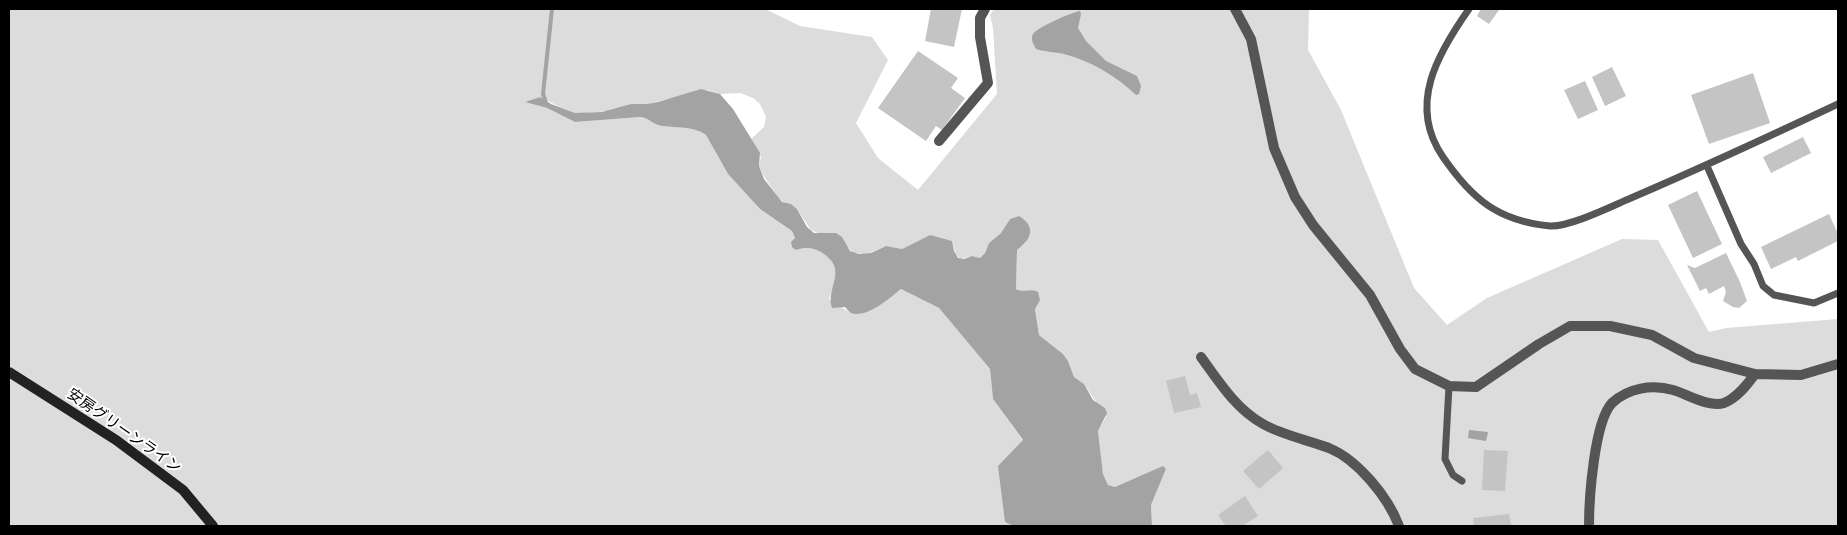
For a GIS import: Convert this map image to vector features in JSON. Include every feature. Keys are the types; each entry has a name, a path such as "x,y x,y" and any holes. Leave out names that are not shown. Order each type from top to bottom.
{"street":[{"path":"939,141 988,83 980,37 980,18 985,9"},
{"path":"1236,9 1251,39 1274,148 1295,197 1312,225 1370,295 1400,349 1414,369 1449,386 1476,387 1539,344 1570,326 1610,326 1652,335 1694,358 1755,374 1800,375 1838,364"},
{"path":"1202,357 1225,389 1244,411 1251,416 1264,425 1331,449 1354,464 1381,492 1399,526"},
{"name":"安房グリーンライン","path":"9,372 116,440 183,490 213,526"},
{"path":"1589,526 1589,492 1596,450 1607,411 1612,403 1641,388 1654,386 1709,403 1724,403 1738,394 1755,374"}],"lane":[{"path":"1469,9 1446,43 1430,80 1426,104 1429,131 1440,153 1457,177 1475,196 1497,212 1513,219 1552,226 1584,218 1707,166 1838,104"},
{"path":"1707,166 1741,244 1754,264 1763,286 1774,295 1814,302 1838,292"},
{"path":"1449,386 1445,459 1453,475 1462,481"}],"shaded area":[{"path":"9,9 765,9 800,26 872,37 888,60 856,123 878,158 918,190 997,94 993,28 990,15 994,9 1309,9 1308,50 1341,110 1414,288 1447,325 1487,298 1622,239 1658,240 1709,332 1726,328 1838,319 1838,526 1152,526 1151,505 1166,469 1163,467 1115,487 1108,485 1103,474 1098,431 1106,417 1084,384 1074,377 1063,354 1039,335 1035,308 1038,292 1016,289 1017,250 1026,242 1030,234 1027,225 1019,216 1010,219 1001,233 989,243 985,253 980,258 972,256 961,259 956,255 952,241 926,237 902,249 886,246 867,254 853,253 846,245 811,230 797,209 779,199 762,173 759,166 761,157 751,139 764,127 766,117 760,104 753,98 740,93 720,94 708,90 647,104 631,104 610,111 583,113 575,113 540,97 526,102 547,108 575,122 640,117 646,118 658,125 689,128 701,132 706,135 728,174 760,209 792,231 796,250 813,247 831,258 837,275 829,299 851,313 883,303 901,289 939,308 990,369 993,399 1023,441 1005,522 1013,526 9,526"},
{"path":"1080,11 1078,28 1086,41 1106,61 1137,76 1141,86 1139,94 1136,95 1112,76 1084,61 1064,54 1036,49 1032,38 1036,31 1069,14"},
{"path":"701,89 720,94 733,109 760,153 759,166 764,179 782,202 791,204 797,209 807,227 814,233 836,233 842,237 850,251 859,254 871,253 886,246 902,249 930,235 952,241 958,258 964,259 972,256 980,258 985,253 989,243 1001,233 1010,219 1019,216 1025,220 1030,233 1026,242 1017,250 1016,289 1038,292 1040,300 1035,309 1039,335 1063,354 1074,377 1084,384 1093,400 1105,408 1107,413 1098,431 1103,474 1108,485 1115,487 1163,466 1166,469 1151,505 1152,526 1013,526 1005,522 998,466 1023,440 993,399 990,369 939,308 901,289 878,307 864,313 851,313 845,307 832,308 831,293 835,272 834,265 830,259 812,248 796,250 792,247 791,242 795,238 792,231 760,209 728,174 706,135 701,132 689,128 658,125 640,117 575,122 547,108 525,102 540,97 551,104 575,113 602,112 631,104 658,102"},
{"path":"1469,430 1488,432 1486,441 1468,438"}],"building":[{"path":"931,9 962,9 954,47 925,41"},
{"path":"1481,9 1499,10 1489,24 1477,16"},
{"path":"918,51 958,78 951,88 965,98 942,130 936,126 926,141 878,108"},
{"path":"1612,67 1626,96 1605,106 1592,77"},
{"path":"1753,73 1770,123 1709,144 1691,95"},
{"path":"1585,81 1598,110 1578,119 1564,90"},
{"path":"1803,137 1811,153 1771,173 1763,157"},
{"path":"1697,191 1722,244 1693,258 1668,205"},
{"path":"1829,214 1838,234 1838,241 1798,261 1796,257 1771,269 1761,247"},
{"path":"1726,253 1747,301 1739,308 1723,301 1726,292 1724,286 1709,294 1706,288 1700,291 1687,265 1695,268"},
{"path":"1185,376 1190,395 1197,393 1201,407 1174,413 1166,381"},
{"path":"1268,450 1283,468 1259,489 1243,471"},
{"path":"1484,450 1508,451 1505,491 1482,490"},
{"path":"1245,496 1258,516 1242,526 1226,526 1218,515"},
{"path":"1509,514 1511,526 1474,526 1473,518"}],"waterway":[{"path":"546,103 543,94 552,9"}]}
